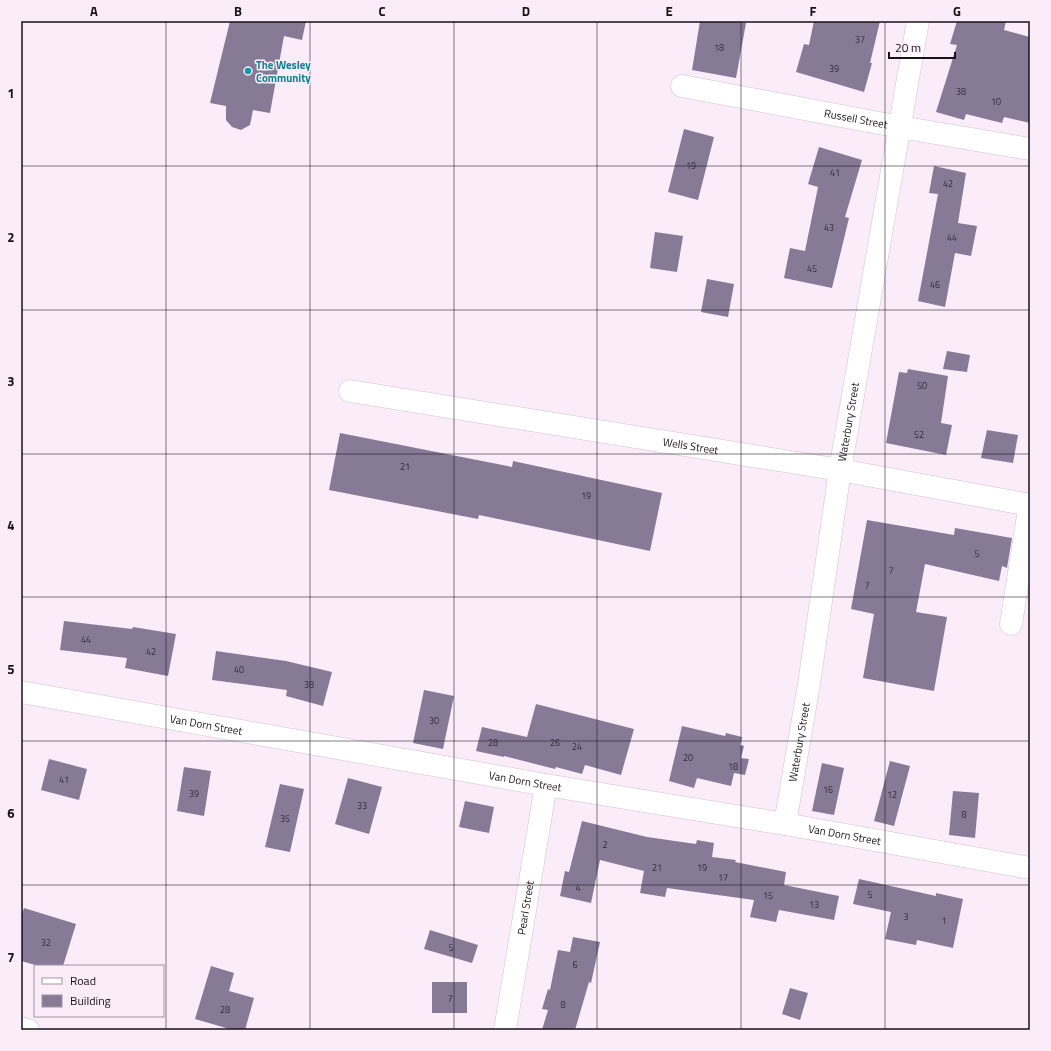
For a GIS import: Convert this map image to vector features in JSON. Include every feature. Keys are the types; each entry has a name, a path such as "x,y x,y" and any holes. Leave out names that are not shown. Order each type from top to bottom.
{"street":[{"name":"Waterbury Street","path":"785,824 809,684 840,470 918,21"},
{"name":"Russell Street","path":"682,86 900,127 1030,149"},
{"name":"Wells Street","path":"350,391 840,470 1030,504"},
{"path":"1010,624 1030,504"},
{"name":"Van Dorn Street","path":"21,692 546,785 785,824 1030,868"},
{"name":"Pearl Street","path":"505,1030 546,785"},
{"path":"21,1028 28,1030"}],"building":[{"name":"The Wesley Community","path":"230,21 306,21 302,40 284,36 270,113 253,110 250,125 241,130 232,127 226,120 226,106 210,103"},
{"path":"700,21 733,21 746,23 736,78 692,70"},
{"path":"814,21 880,21 870,63 872,63 864,92 796,72 804,44 809,45"},
{"path":"957,21 1006,21 1004,30 1030,37 1030,123 1004,117 1002,123 966,114 964,120 936,112 957,45 950,44"},
{"path":"684,129 714,137 698,200 668,192"},
{"path":"819,147 862,160 845,217 849,218 832,288 784,278 790,248 805,251 818,187 808,184"},
{"path":"934,166 966,173 958,223 977,226 971,256 955,253 945,307 918,301 938,194 929,193"},
{"path":"655,232 683,236 677,272 650,268"},
{"path":"707,279 734,284 728,317 701,312"},
{"path":"947,351 970,355 967,372 943,369"},
{"path":"908,369 948,376 941,423 952,425 946,455 886,443 899,372 907,373"},
{"path":"987,430 1018,435 1013,463 981,458"},
{"path":"340,433 512,467 513,461 662,493 650,551 479,515 478,519 329,490"},
{"path":"867,520 954,535 955,528 1012,538 1007,568 1002,566 999,581 925,564 916,612 947,617 934,691 863,678 874,614 851,609"},
{"path":"64,621 132,629 133,627 176,634 168,676 125,668 127,658 60,650"},
{"path":"216,651 286,661 332,672 323,706 286,696 287,690 212,680"},
{"path":"424,690 454,696 443,749 413,743"},
{"path":"536,704 634,729 621,775 585,765 582,774 556,767 555,769 504,756 476,751 482,727 527,737"},
{"path":"682,726 725,736 726,733 742,737 740,745 744,746 741,758 749,759 745,775 734,773 731,786 697,778 694,788 669,781"},
{"path":"49,759 87,769 79,800 41,790"},
{"path":"890,761 910,766 894,826 874,821"},
{"path":"822,763 844,768 834,815 812,811"},
{"path":"184,767 211,771 204,816 177,811"},
{"path":"348,778 382,787 369,834 335,824"},
{"path":"280,784 304,789 290,852 265,847"},
{"path":"953,791 979,793 975,838 949,835"},
{"path":"465,801 494,807 489,833 459,827"},
{"path":"582,821 647,837 696,844 697,840 714,843 712,857 736,860 735,862 786,872 784,885 839,896 834,920 779,910 776,922 750,917 754,900 667,888 665,897 640,893 644,871 600,860 591,903 560,896 565,871 569,872"},
{"path":"859,879 936,896 936,893 963,899 953,948 917,940 916,945 885,939 891,912 853,904"},
{"path":"24,908 76,924 63,965 35,965 21,961 21,917"},
{"path":"430,930 478,945 472,963 424,949"},
{"path":"573,937 600,942 591,983 589,982 575,1030 542,1030 548,1010 542,1009 548,989 550,990 558,950 570,952"},
{"path":"211,966 234,973 229,991 254,998 245,1030 233,1030 195,1019"},
{"path":"432,982 467,982 467,1013 432,1013"},
{"path":"790,988 808,993 800,1020 782,1014"}],"place":[{"name":"The Wesley Community","path":"248,71"}]}
